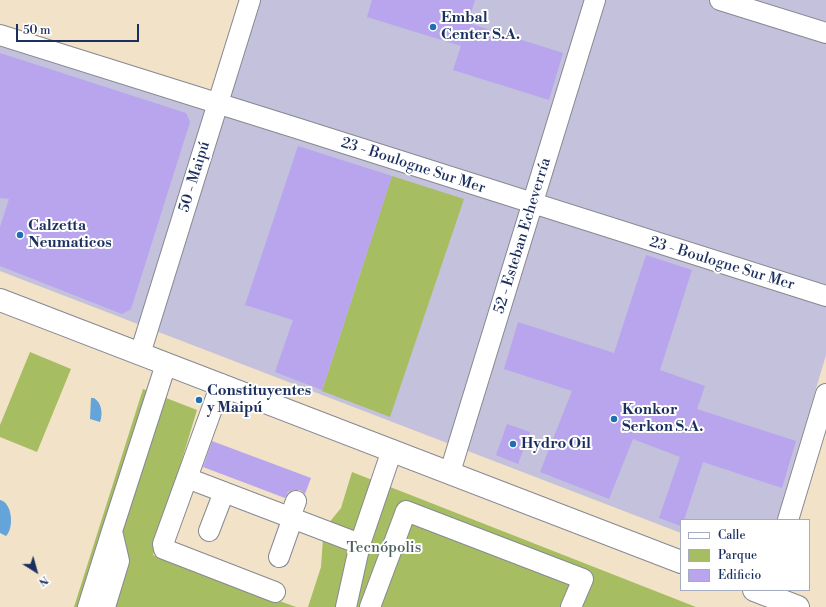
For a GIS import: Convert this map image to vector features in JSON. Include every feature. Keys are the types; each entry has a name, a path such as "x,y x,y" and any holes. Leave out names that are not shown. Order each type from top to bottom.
{"main road":[{"path":"0,300 680,562"},
{"path":"762,591 798,607"}],"street":[{"name":"50 - Maipú","path":"140,354 250,0"},
{"name":"52 - Esteban Echeverría","path":"450,472 595,0"},
{"path":"720,0 826,33"},
{"name":"23 - Boulogne Sur Mer","path":"0,35 826,296"},
{"path":"88,607 166,364"},
{"path":"221,384 200,477 163,544 164,549 275,592"},
{"path":"788,519 826,394"},
{"path":"331,607 360,544 392,450"},
{"path":"200,477 224,492 294,510 360,544"},
{"path":"209,531 224,492"},
{"path":"279,557 294,510"},
{"path":"370,607 406,511 583,579 571,607"},
{"path":"105,607 119,561 112,531"},
{"path":"346,607 360,544"}],"shaded area":[{"path":"257,0 826,0 826,355 777,519 680,519 680,533 0,271 0,44 221,113"}],"green space":[{"path":"392,176 464,199 390,417 322,391"},
{"path":"30,352 71,369 37,452 0,437 0,425"},
{"path":"143,389 197,410 153,555 296,607 74,607"},
{"name":"Tecnópolis","path":"352,472 696,607 308,607 321,567 323,538 328,524 341,508"}],"water":[{"path":"91,398 94,398 99,403 102,412 100,422 90,419"},
{"path":"0,500 8,506 11,516 9,533 6,536 0,533"}],"building":[{"path":"372,0 475,0 468,23 563,53 549,100 453,70 461,46 367,17"},
{"path":"0,53 186,113 190,122 131,309 122,314 0,266 0,227 9,199 0,198"},
{"path":"298,146 392,176 322,390 275,372 293,320 245,305"},
{"path":"646,255 692,270 660,370 705,386 697,409 796,441 782,488 703,462 684,519 680,519 680,526 659,518 680,457 633,439 609,499 540,472 572,391 504,369 518,322 614,353"},
{"name":"Hydro Oil","path":"507,424 530,432 518,464 496,455"},
{"path":"212,441 311,478 305,494 300,490 294,490 288,492 285,498 203,467"}],"place":[{"name":"Embal Center S.A.","path":"433,27"},
{"name":"Calzetta Neumaticos","path":"20,235"},
{"name":"Constituyentes y Maipú","path":"199,400"},
{"name":"Konkor Serkon S.A.","path":"614,419"},
{"name":"Hydro Oil","path":"513,444"}]}
